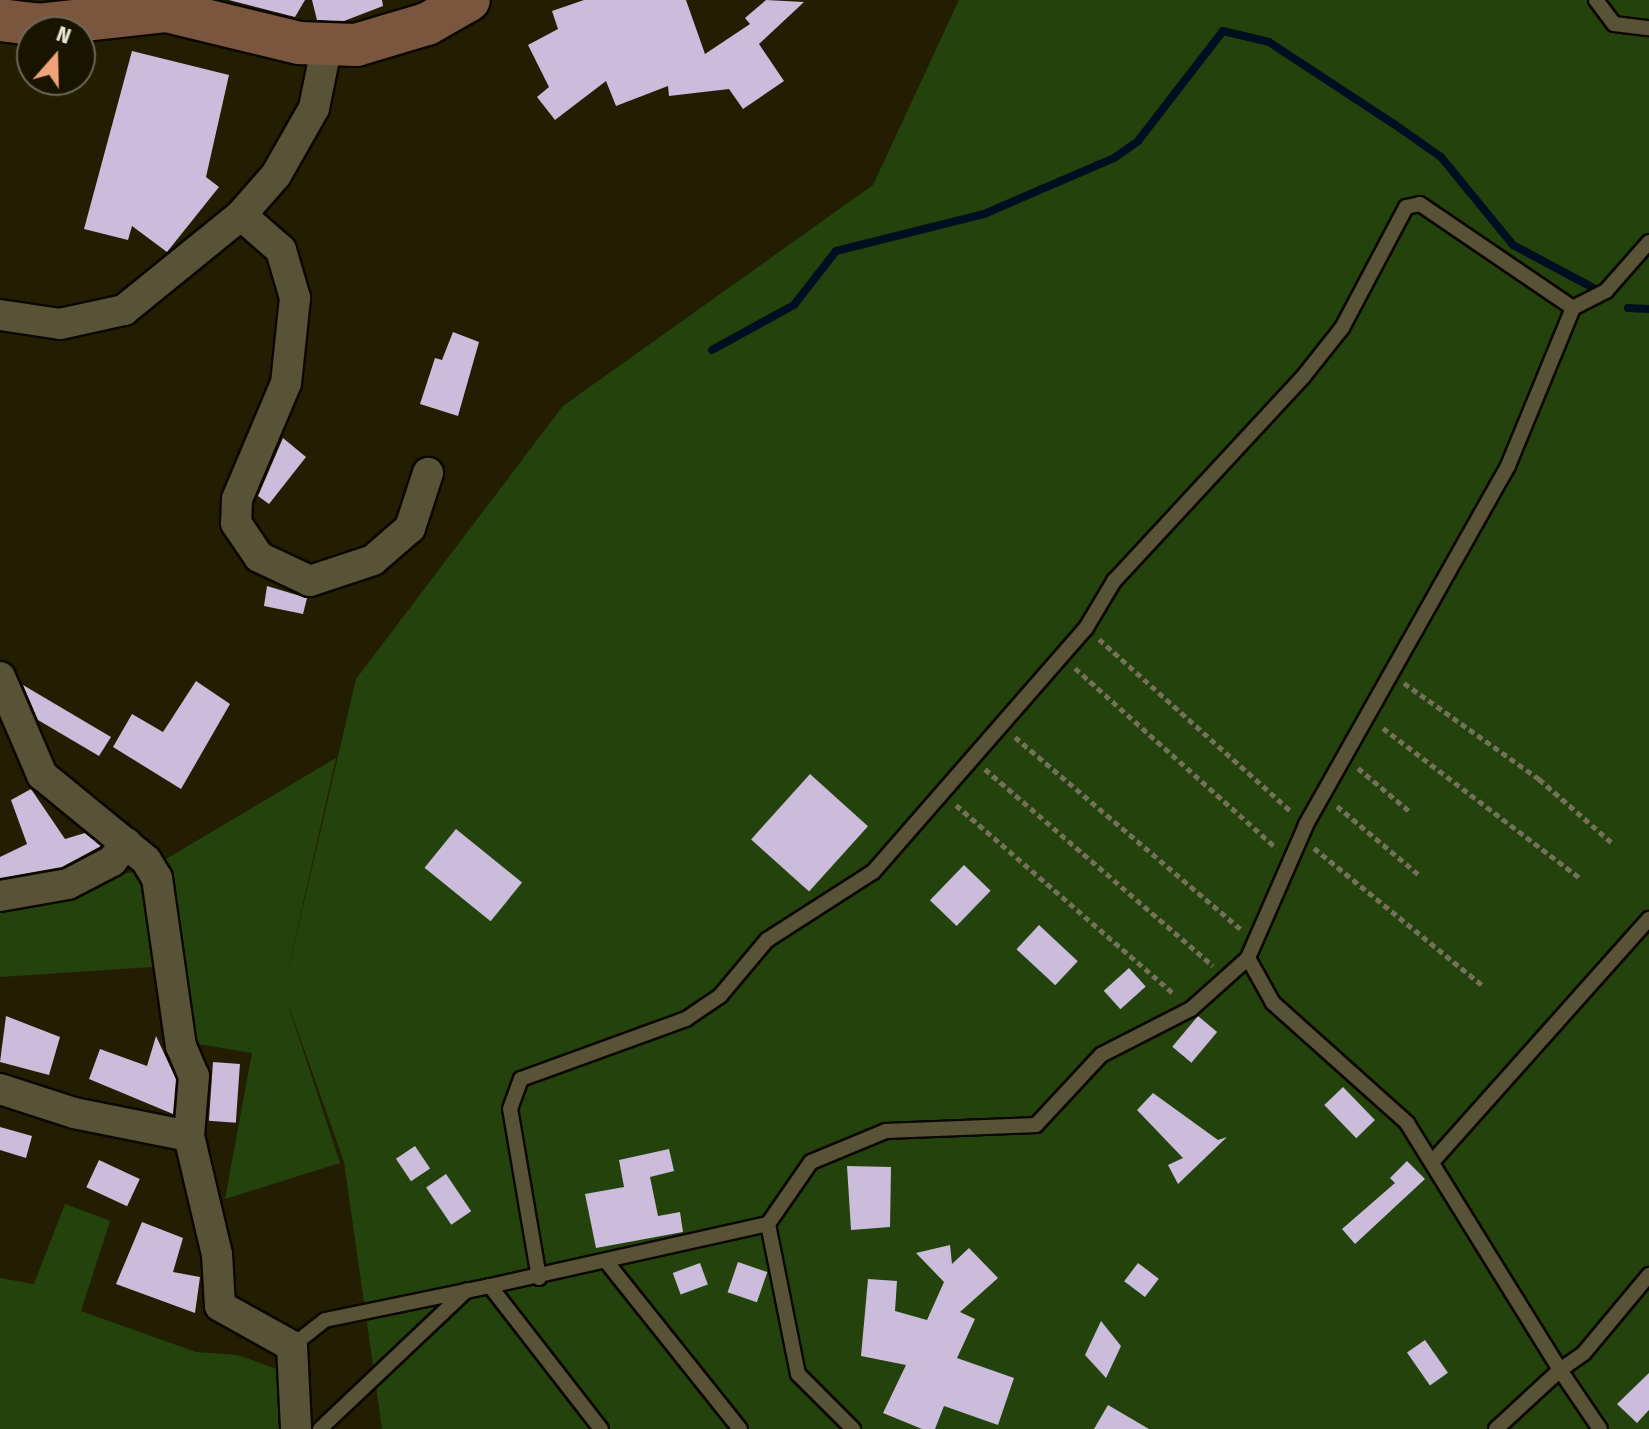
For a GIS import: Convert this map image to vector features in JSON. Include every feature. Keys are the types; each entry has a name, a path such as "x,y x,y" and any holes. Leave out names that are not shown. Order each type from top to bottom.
{"main road":[{"path":"0,20 38,25 169,5 327,44 356,45 427,24 469,0"}],"street":[{"path":"0,315 60,324 124,310 241,215 276,175 314,108 327,44"},
{"path":"241,215 281,250 295,298 286,383 237,499 236,523 259,557 310,581 373,560 410,528 428,473"},
{"path":"0,677 42,775 146,860 163,901 181,1046 196,1085 189,1136 217,1254 220,1306 292,1346 296,1429"},
{"path":"0,896 68,884 112,861 126,843"},
{"path":"0,1089 74,1113 189,1136"}],"lane":[{"path":"1596,0 1625,30 1649,28"},
{"path":"539,1278 510,1109 521,1079 686,1019 720,996 767,940 873,872 997,722 1086,628 1114,581 1342,328 1406,207 1420,204 1573,308 1588,304 1606,291 1649,242"},
{"path":"1573,308 1508,466 1393,676 1306,825 1252,938 1248,958 1254,980 1273,1003 1407,1123 1434,1160 1560,1370 1600,1429"},
{"path":"1434,1160 1649,919"},
{"path":"292,1346 325,1320 467,1290 609,1265 768,1224 811,1162 827,1151 921,1125 993,1132 1036,1125 1101,1055 1191,1009 1223,974 1248,958"},
{"path":"768,1224 798,1374 853,1429"},
{"path":"609,1265 740,1429"},
{"path":"1496,1429 1560,1370 1584,1353 1649,1275"},
{"path":"490,1286 601,1429"},
{"path":"320,1429 467,1290"}],"path":[{"path":"1086,628 1306,825 1309,844 1483,986"},
{"path":"1060,655 1289,860"},
{"path":"1393,676 1539,779 1611,842"},
{"path":"1369,718 1580,878"},
{"path":"997,722 1252,938"},
{"path":"971,754 1014,799 1223,974"},
{"path":"1344,757 1409,811"},
{"path":"942,792 1191,1009"},
{"path":"1324,795 1418,874"}],"green space":[{"path":"959,0 1649,0 1649,1429 382,1429 344,1162 285,995 340,1163 225,1199 252,1053 186,1042 182,965 0,977 0,901 151,868 336,758 283,992 356,679 563,406 873,185"},
{"path":"65,1204 110,1221 81,1311 196,1352 238,1355 293,1375 291,1429 0,1429 0,1278 34,1284"}],"building":[{"path":"229,0 305,0 295,17"},
{"path":"312,0 382,0 383,6 344,21 317,20"},
{"path":"584,0 686,0 705,54 750,24 745,18 766,0 804,2 759,44 784,81 743,109 729,89 669,96 668,86 616,106 606,81 555,120 537,97 549,87 528,45 558,29 552,11"},
{"path":"132,51 229,75 206,177 219,187 167,252 132,226 128,240 84,229"},
{"path":"453,332 479,342 458,416 420,404 435,358 442,360"},
{"path":"283,438 306,457 269,504 258,496"},
{"path":"267,586 307,598 303,614 264,606"},
{"path":"196,681 230,704 181,789 113,747 132,714 163,732"},
{"path":"23,685 111,737 99,756 38,720"},
{"path":"810,774 868,826 809,892 751,839"},
{"path":"31,789 65,839 85,833 101,846 62,867 0,878 0,857 27,844 11,800"},
{"path":"456,829 522,882 491,921 425,868"},
{"path":"964,865 991,891 957,926 930,900"},
{"path":"1039,925 1078,961 1055,985 1016,949"},
{"path":"1129,968 1146,987 1120,1009 1104,991"},
{"path":"6,1016 60,1037 49,1075 0,1062"},
{"path":"1198,1016 1217,1032 1191,1063 1172,1047"},
{"path":"156,1036 176,1079 173,1114 89,1079 100,1049 147,1066"},
{"path":"213,1062 240,1064 236,1123 209,1121"},
{"path":"1343,1087 1375,1120 1356,1138 1324,1105"},
{"path":"1153,1093 1218,1140 1227,1137 1178,1184 1168,1165 1183,1158 1137,1110"},
{"path":"0,1127 32,1136 26,1158 0,1150"},
{"path":"415,1146 430,1168 411,1181 396,1159"},
{"path":"669,1149 674,1171 650,1177 658,1216 680,1212 683,1232 596,1248 585,1194 624,1187 619,1160"},
{"path":"99,1160 140,1179 127,1206 86,1187"},
{"path":"1407,1161 1425,1179 1355,1244 1342,1229 1395,1183 1390,1178"},
{"path":"847,1166 891,1167 890,1227 851,1230"},
{"path":"446,1174 471,1211 451,1225 426,1187"},
{"path":"142,1222 183,1238 173,1272 200,1277 195,1313 116,1284"},
{"path":"950,1245 952,1264 969,1248 998,1278 960,1312 975,1319 957,1358 1014,1378 998,1425 944,1406 935,1429 922,1429 883,1413 906,1365 861,1356 868,1279 897,1281 895,1311 927,1320 944,1282 916,1253"},
{"path":"738,1262 767,1272 757,1302 728,1292"},
{"path":"700,1263 708,1285 681,1295 673,1273"},
{"path":"1138,1263 1159,1279 1145,1297 1124,1281"},
{"path":"1101,1321 1121,1346 1106,1378 1085,1355"},
{"path":"1425,1340 1448,1373 1430,1385 1407,1353"},
{"path":"1649,1373 1649,1410 1637,1423 1617,1404"},
{"path":"1108,1405 1149,1429 1094,1429"}],"waterway":[{"path":"712,350 794,305 836,251 984,214 1114,158 1138,141 1223,31 1269,42 1394,124 1441,157 1513,245 1601,292"},
{"path":"1628,308 1649,309"}]}
